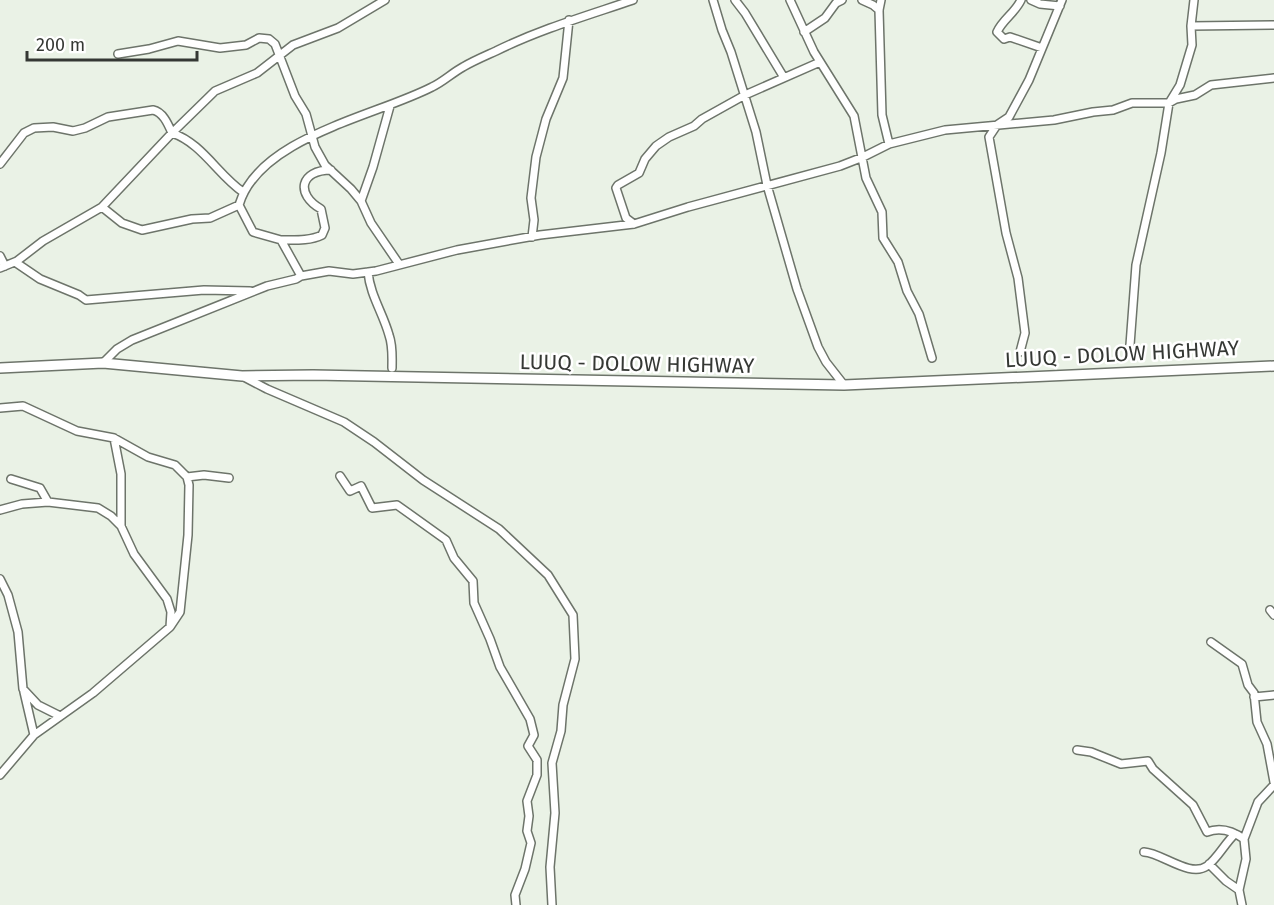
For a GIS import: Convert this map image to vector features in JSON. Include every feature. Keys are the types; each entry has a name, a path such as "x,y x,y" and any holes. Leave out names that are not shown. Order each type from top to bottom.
{"main road":[{"name":"LUUQ - DOLOW HIGHWAY","path":"0,368 103,363 242,376 314,375 844,385 1274,366"}],"street":[{"path":"0,256 3,267 15,262 43,241 102,207 215,91 257,73 293,45 338,28 385,0"},
{"path":"331,170 320,170 309,176 304,184 304,194 310,203 321,209 325,228 322,235 316,238 281,240 253,232 239,205 243,192 262,170 286,149 311,136 434,87 462,68 497,50 569,20 633,0"},
{"path":"713,0 757,135 767,185 797,289 818,347 826,362 844,385"},
{"path":"735,0 783,76"},
{"path":"790,0 820,62 854,116 866,178 882,212 883,238 898,262 907,291 919,314 932,358"},
{"path":"804,32 825,18 836,3 842,0"},
{"path":"862,0 879,10"},
{"path":"881,0 879,10 882,115 890,144"},
{"path":"1021,0 997,32 1004,39 1010,37 1042,48"},
{"path":"1020,352 1025,333 1018,278 1006,233 989,136 997,125 1009,117 1029,80 1061,3 1040,4 1031,0"},
{"path":"1130,345 1136,265 1161,153 1169,104 1180,85 1192,45 1191,26 1194,0"},
{"path":"532,237 534,220 531,198 536,157 549,110 563,78 569,20"},
{"path":"1191,26 1274,25"},
{"path":"118,54 177,41 220,48 246,45 259,38 269,39 275,44 295,96 306,114 311,136 326,165 361,201 371,223 399,264"},
{"path":"634,224 626,218 616,188 639,173 645,159 656,146 745,95 783,76 820,62"},
{"path":"103,363 132,340 256,291 301,276 329,271 353,274 368,272 458,250 532,237 634,224 840,166 890,144 945,130 1054,120 1113,110 1132,104 1169,104 1176,99 1196,95 1211,85 1274,78"},
{"path":"361,201 390,106"},
{"path":"0,164 24,133 34,128 53,127 73,131 108,117 153,110 158,111 166,120 172,133 197,147 228,182 243,192"},
{"path":"102,207 122,223 142,230 192,219 210,218 239,205"},
{"path":"281,240 301,276"},
{"path":"15,262 40,279 86,300 204,290 256,291"},
{"path":"368,272 369,283 389,335 392,368"},
{"path":"242,376 344,422 423,480 499,529 548,575 573,615 575,659 563,705 561,731 552,763 555,813 550,867 552,905"},
{"path":"0,408 23,406 77,431 114,438 148,457 175,465 187,477 189,485 188,536 180,612 170,627 93,693 34,735 0,775"},
{"path":"114,438 122,474 121,526"},
{"path":"187,477 204,475 229,478"},
{"path":"340,476 350,491 361,486 372,508 397,505 446,540 454,558 473,581 474,603 500,667 530,719 534,735 528,746 537,760 537,774 527,801 529,816 527,831 531,843 525,869 515,895 516,905"},
{"path":"10,478 40,488 48,502"},
{"path":"0,510 22,504 48,502 98,508 111,516 121,526 134,554 167,598 171,612 170,627"},
{"path":"0,579 8,594 18,632 23,689 34,735"},
{"path":"1274,610 1270,610 1274,615"},
{"path":"1211,642 1242,664 1254,697 1257,722 1267,744 1274,784 1255,808 1244,839 1246,859 1239,890 1242,905"},
{"path":"23,689 38,705 60,716"},
{"path":"1254,697 1274,695"},
{"path":"1077,750 1091,752 1121,764 1148,761 1153,769 1193,805 1207,832 1216,829 1224,830 1244,839"},
{"path":"1144,852 1151,852 1180,865 1200,869 1209,864 1235,834"},
{"path":"1209,864 1239,890"}]}
